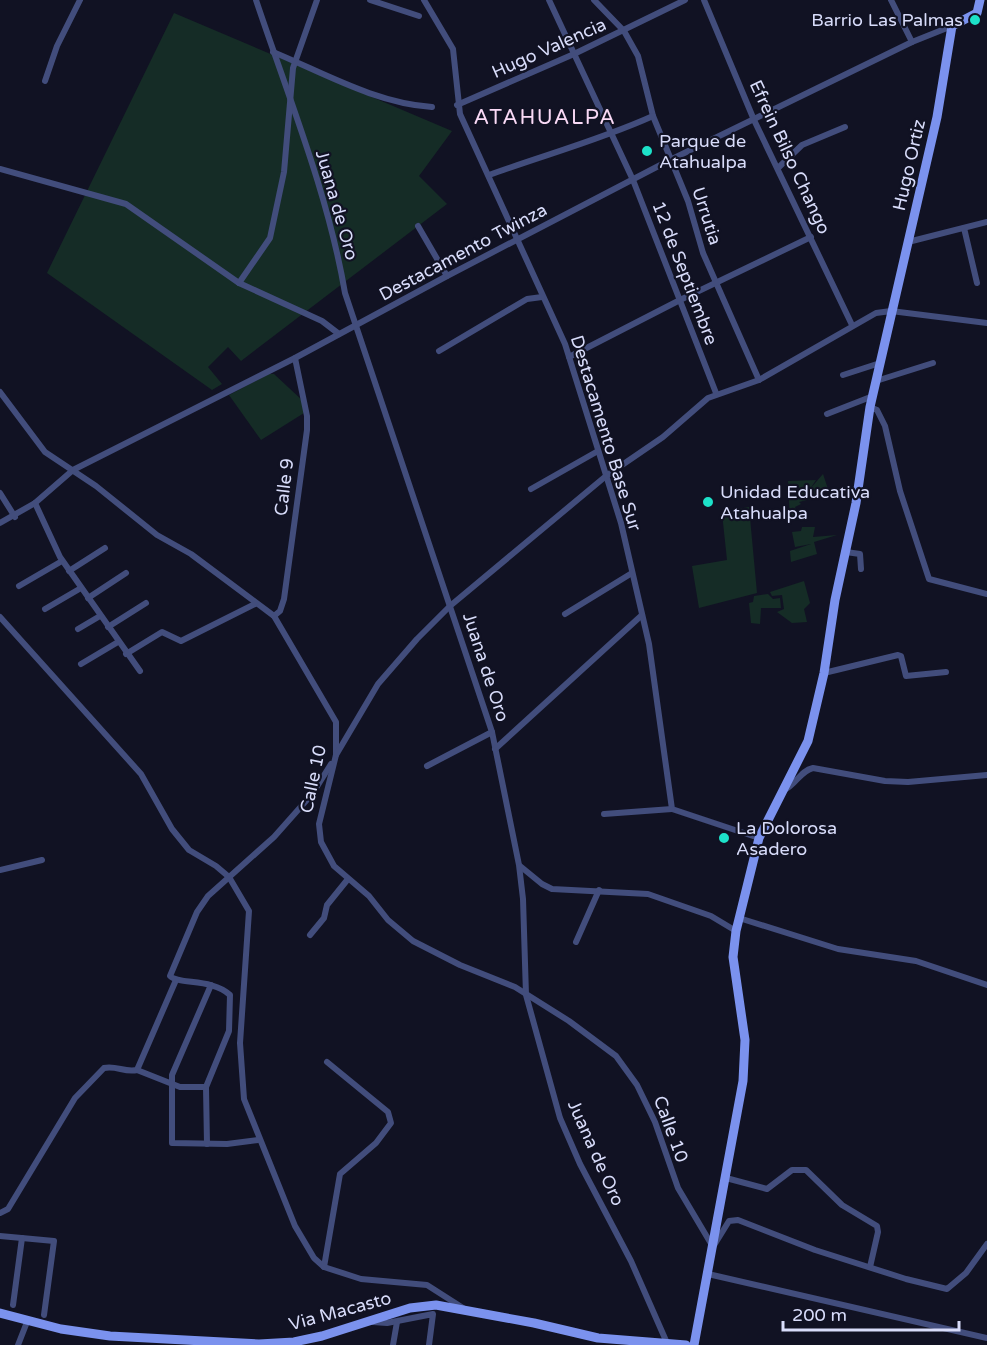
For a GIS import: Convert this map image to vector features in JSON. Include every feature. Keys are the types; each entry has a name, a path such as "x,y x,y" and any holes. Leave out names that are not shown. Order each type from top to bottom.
{"street":[{"path":"45,81 57,46 80,0"},
{"name":"Juana de Oro","path":"255,0 321,196 336,249 345,293 492,732 524,899 526,995 560,1118 580,1164 635,1270 667,1343"},
{"path":"239,283 270,238 284,172 294,61 317,0"},
{"path":"370,0 419,16"},
{"name":"Destacamento Base Sur","path":"424,0 453,49 457,105 569,357 621,524 642,615 666,756 672,809"},
{"name":"12 de Septiembre","path":"549,0 633,180 716,393"},
{"name":"Urrutia","path":"594,0 624,31 638,56 653,117 688,201 703,253 759,380"},
{"name":"Hugo Valencia","path":"457,105 624,31 685,0"},
{"name":"Efrein Bilso Chango","path":"704,0 754,120 852,325"},
{"path":"891,0 912,42"},
{"path":"952,26 977,13 982,6"},
{"name":"Destacamento Twinza","path":"0,523 15,517 35,503 73,470 295,358 670,160 912,42 952,26"},
{"name":"Hugo Ortiz","path":"694,1345 746,1058 734,969 736,931 759,838 808,741 824,673 870,407 937,117 952,26"},
{"path":"273,52 362,90 413,106 432,107"},
{"path":"489,175 571,145 612,135 653,117"},
{"path":"778,168 802,145 845,127"},
{"path":"0,169 126,204 239,283 322,321 339,334"},
{"path":"908,242 987,222"},
{"path":"418,226 447,276"},
{"path":"964,228 977,282"},
{"path":"569,357 811,237"},
{"path":"439,351 527,299 542,297"},
{"path":"207,1144 206,1087 230,1026 230,994 211,985 191,980 176,980 170,976 197,912 208,896 274,837 313,793 378,684 450,606 606,476 663,437 716,393 759,380 876,313 891,311 987,323"},
{"name":"Calle 9","path":"274,616 280,611 284,599 307,430 307,416 295,358"},
{"path":"843,375 880,363"},
{"path":"876,381 933,363"},
{"name":"Calle 10","path":"0,392 38,446 157,535 191,554 274,616 336,722 336,755 321,810 319,832 326,854 348,879 369,896 388,920 413,941 460,965 515,987 593,1038 616,1056 630,1073 655,1122 678,1188 713,1247"},
{"path":"827,414 873,396"},
{"path":"870,407 877,410 885,426 900,491 929,579 987,594"},
{"path":"531,489 598,451"},
{"path":"0,493 15,517"},
{"path":"35,503 62,561 140,672"},
{"path":"69,571 105,548"},
{"path":"846,552 860,554 861,569"},
{"path":"19,586 62,561"},
{"path":"88,598 126,573"},
{"path":"565,614 632,573"},
{"path":"45,609 81,588"},
{"path":"108,627 146,603"},
{"path":"126,654 162,632 181,641 255,604"},
{"path":"495,749 642,615"},
{"path":"0,616 141,774 172,829 189,850 216,866 229,877 250,916 245,943 240,1070 244,1099 258,1140 295,1226 314,1258 324,1267 361,1279 427,1286 466,1310"},
{"path":"78,629 100,616"},
{"path":"81,664 118,642"},
{"path":"824,673 898,655 901,656 906,676 946,672"},
{"path":"427,766 492,732"},
{"path":"783,790 791,786 804,772 813,768 885,781 908,782 987,775"},
{"path":"604,814 672,809 759,838"},
{"path":"0,870 42,860"},
{"path":"519,865 542,884 552,889 648,894 711,916 736,931"},
{"path":"310,935 324,918 327,905 348,879"},
{"path":"576,942 599,890"},
{"path":"739,918 838,949 916,961 987,985"},
{"path":"137,1070 176,980"},
{"path":"211,985 172,1075 172,1143 207,1144 258,1140"},
{"path":"324,1267 340,1174 376,1143 391,1123 388,1112 327,1062"},
{"path":"0,1213 8,1209 75,1098 104,1068 116,1067 128,1072 137,1070 172,1084 206,1087"},
{"path":"726,1178 767,1189 792,1170 806,1170 842,1205 877,1226 878,1232 870,1266"},
{"path":"713,1247 729,1221 738,1220 815,1250 906,1279 947,1289 966,1273 987,1244"},
{"path":"0,1236 54,1241 44,1315"},
{"path":"13,1305 22,1238"},
{"path":"708,1274 987,1338"},
{"name":"Via Macasto","path":"0,1313 27,1322 110,1336 259,1344 294,1342 372,1322 422,1305 466,1310 598,1338 686,1345"},
{"path":"372,1322 397,1322 433,1314 429,1345"},
{"path":"18,1345 27,1322"},
{"path":"393,1345 397,1322"}],"green space":[{"path":"174,13 452,131 419,176 447,204 241,361 228,347 208,367 222,384 212,390 47,273"},
{"path":"269,374 274,374 303,401 304,413 261,440 229,395"},
{"path":"823,474 828,489 817,494 819,497 799,502 801,504 795,507 797,512 802,511 802,519 790,521 788,481 816,480 810,489"},
{"path":"749,507 757,593 699,608 692,566 727,560 722,513 728,512 730,518 738,518 737,509"},
{"path":"802,527 815,527 813,537 837,535 814,542 817,554 791,562 790,551 811,544 795,547 792,532 801,531"},
{"path":"804,581 810,603 804,609 807,622 792,623 777,612 784,609 782,595 772,596 770,592"},
{"path":"768,594 773,599 780,598 781,608 761,608 760,624 751,623 749,603 753,602 754,596"}],"place":[{"name":"Barrio Las Palmas","path":"975,20"},
{"name":"Parque de Atahualpa","path":"647,151"},
{"name":"Unidad Educativa Atahualpa","path":"708,502"},
{"name":"La Dolorosa Asadero","path":"724,838"}],"district":[{"name":"ATAHUALPA","path":"545,117"}]}
